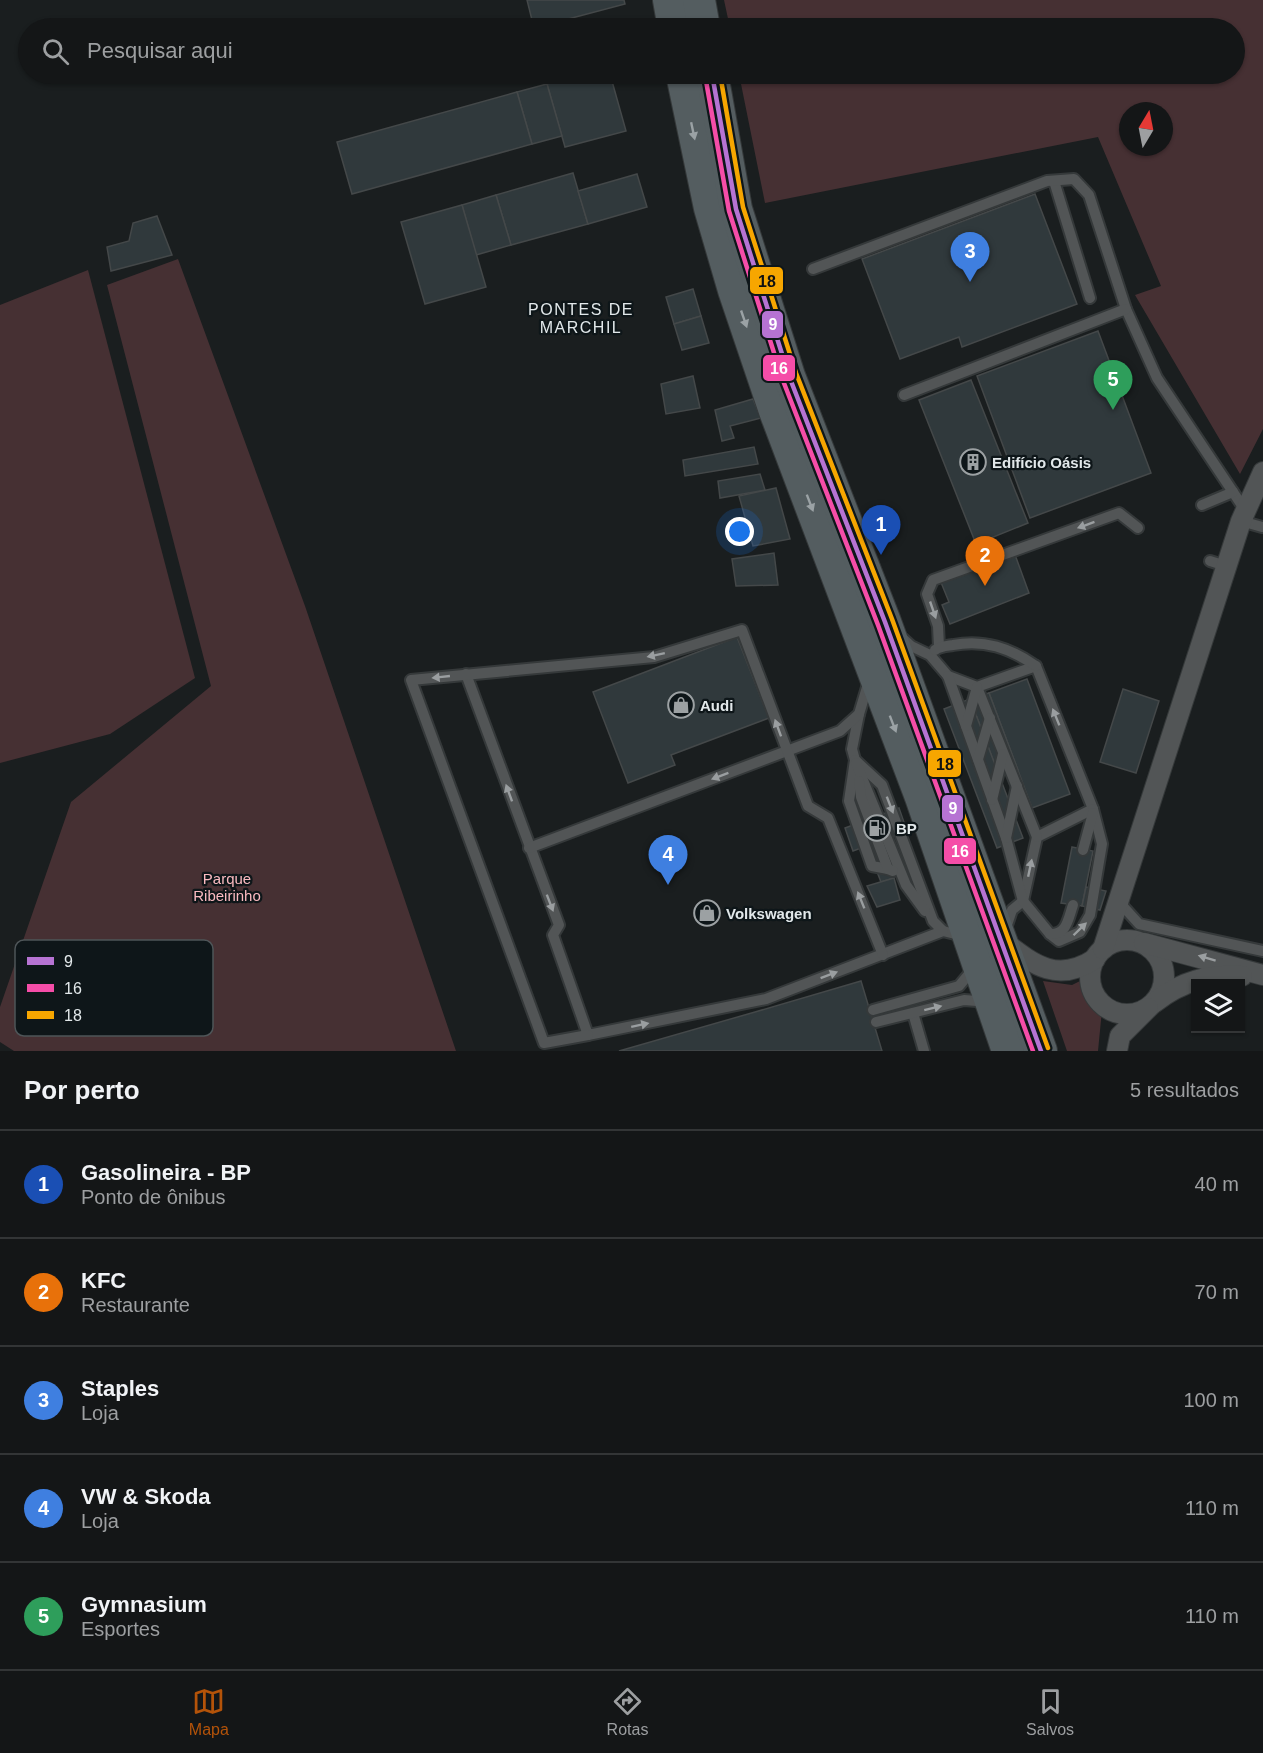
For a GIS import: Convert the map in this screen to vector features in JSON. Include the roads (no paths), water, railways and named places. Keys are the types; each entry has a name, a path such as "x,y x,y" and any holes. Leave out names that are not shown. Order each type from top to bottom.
{"main road":[{"path":"669,0 672,18"},
{"path":"699,0 702,18"},
{"path":"684,84 710,208 734,290 775,411 921,797 964,944 994,1011 1008,1051"},
{"path":"714,84 736,209 785,364 885,622 1041,1051"}],"street":[{"path":"1263,472 1218,563 1120,903 1090,983 1094,995 1102,1005 1125,1014 1138,1013 1173,988 1197,979 1226,975 1263,976"},
{"path":"1120,903 1129,941"},
{"path":"1002,940 1043,969 1058,971 1081,968 1099,954 1129,941 1196,955 1263,976"},
{"path":"1117,1051 1120,1036 1160,994 1164,973 1155,952 1129,941"}],"lane":[{"path":"813,269 1054,181 1074,179 1089,195 1126,309 1157,378 1233,492 1243,516 1262,527"},
{"path":"1054,181 1090,298"},
{"path":"904,395 1126,309"},
{"path":"1202,505 1233,492"},
{"path":"885,622 911,646 934,651 980,642 1017,653 1035,666 1094,809 1102,844 1090,915 1080,932 1071,937 1059,941 1050,934 1023,901 1006,838 978,759 948,676 934,651 938,626 927,594 933,580 1119,513 1138,528"},
{"path":"882,955 828,818 808,806 742,630 654,657 411,680 544,1043 766,999 882,955 964,944"},
{"path":"870,664 867,691 859,714 852,749 861,797 888,869 903,876"},
{"path":"948,676 977,687 1035,666"},
{"path":"466,674 559,925 553,935 588,1035"},
{"path":"977,687 1037,837 1023,901 1012,910 1002,940"},
{"path":"966,726 977,687"},
{"path":"529,848 840,731 859,714"},
{"path":"978,759 990,718"},
{"path":"992,800 1003,753"},
{"path":"855,760 906,885 933,921 964,944"},
{"path":"855,760 882,785 933,921"},
{"path":"1006,838 1017,786"},
{"path":"1037,837 1094,809"},
{"path":"1083,850 1094,809"},
{"path":"1120,903 1139,924 1263,951"},
{"path":"1050,934 1063,931 1073,905"},
{"path":"873,1010 959,986 964,944"},
{"path":"876,1022 964,1000 977,1001 994,1011"},
{"path":"913,1013 924,1051"}],"place":[{"name":"Staples","path":"970,282"},
{"name":"Gymnasium","path":"1113,410"},
{"name":"Edifício Oásis","path":"973,462"},
{"name":"Gasolineira - BP","path":"881,555"},
{"name":"KFC","path":"985,586"},
{"name":"Audi","path":"681,705"},
{"name":"BP","path":"877,828"},
{"name":"VW & Skoda","path":"668,885"},
{"name":"Volkswagen","path":"707,913"}],"district":[{"name":"PONTES DE MARCHIL","path":"581,318"}],"park label":[{"name":"Parque Ribeirinho","path":"227,886"}]}
